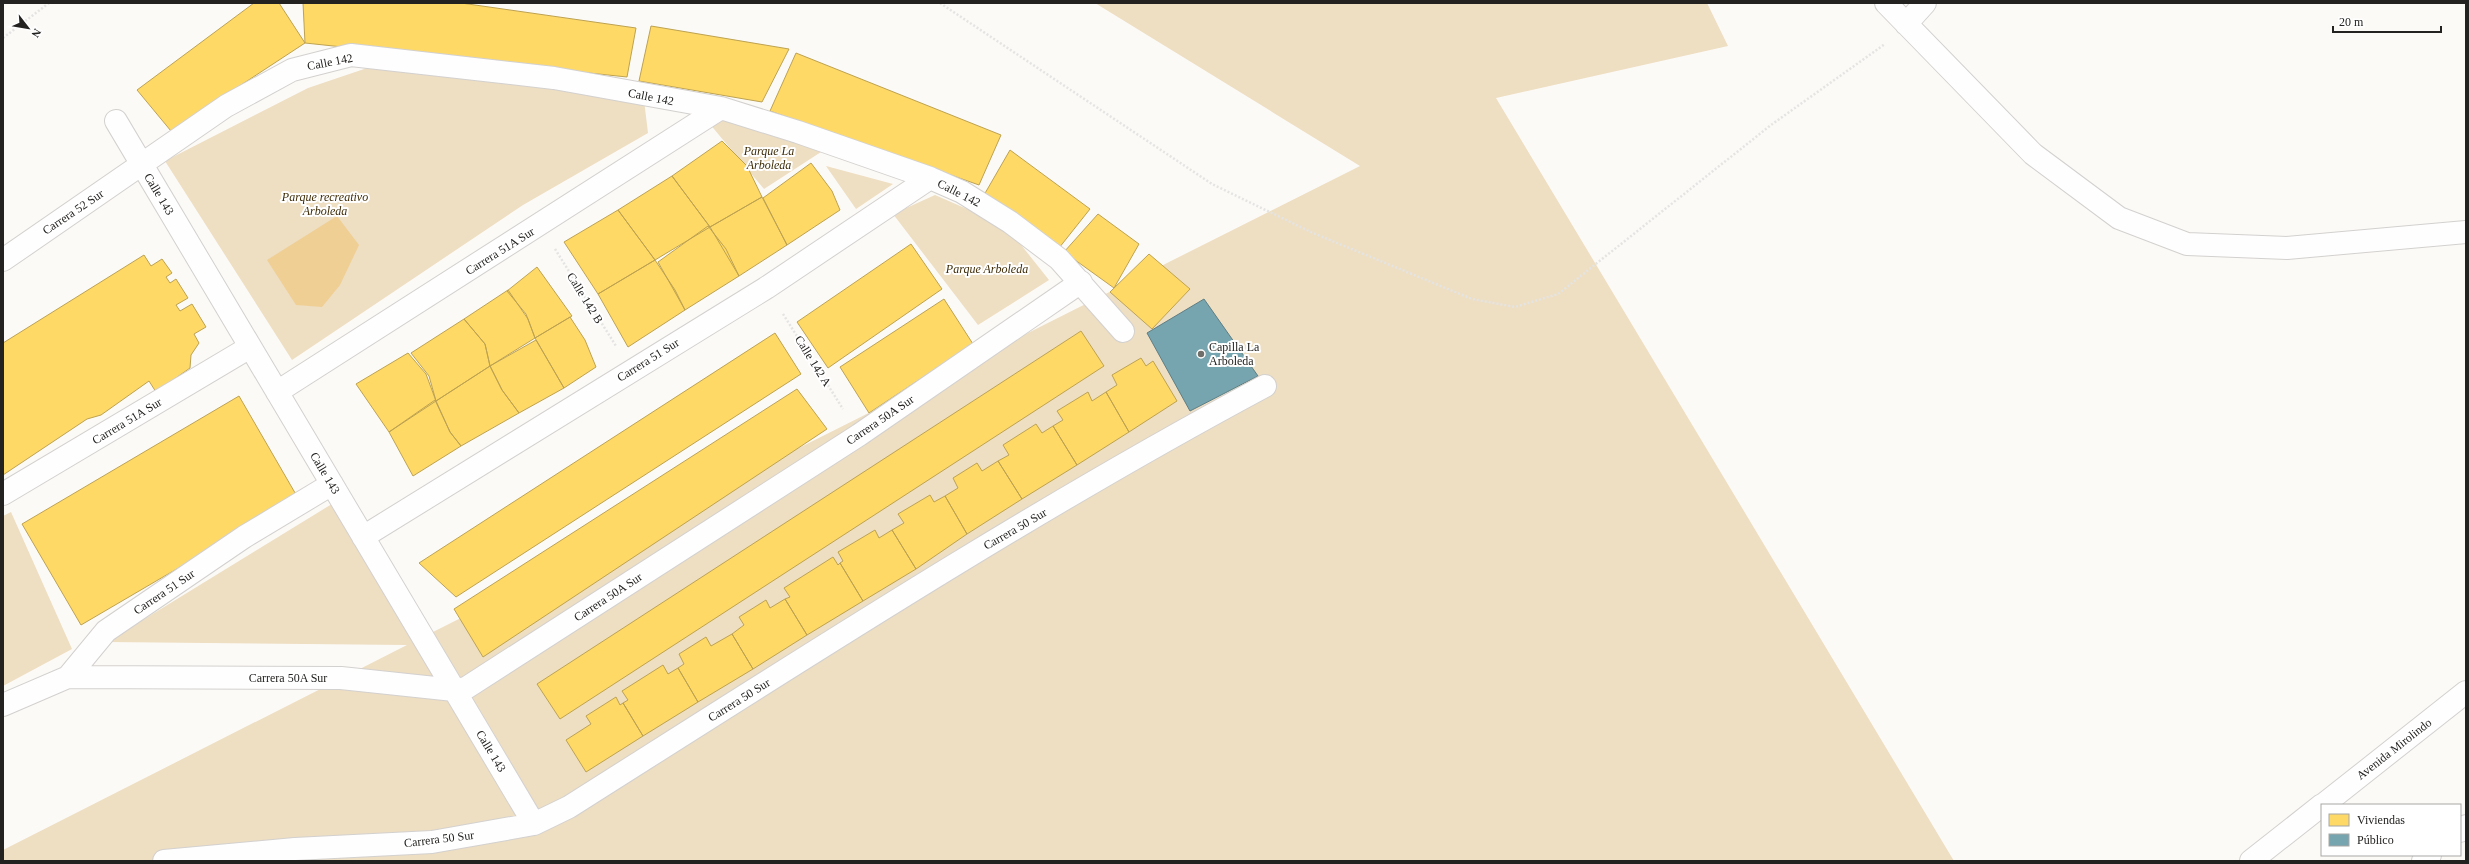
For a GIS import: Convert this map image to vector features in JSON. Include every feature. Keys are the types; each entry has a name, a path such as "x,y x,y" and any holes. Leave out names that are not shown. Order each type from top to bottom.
{"street":[{"path":"1886,3 2033,154 2119,218 2187,244 2286,248 2466,232"},
{"path":"1906,24 1925,3"},
{"name":"Calle 142","path":"142,165 226,106 286,74 351,56 554,78 721,108 798,132 930,178 962,192 1010,222 1059,259 1123,330"},
{"name":"Carrera 51A Sur","path":"277,392 540,226 721,108"},
{"name":"Calle 143","path":"116,121 534,824"},
{"name":"Carrera 52 Sur","path":"3,260 142,165"},
{"name":"Carrera 51 Sur","path":"363,537 766,288 930,178"},
{"name":"Carrera 50A Sur","path":"68,677 341,678 454,690 466,688 859,435 1081,282"},
{"name":"Carrera 51A Sur","path":"3,494 250,347"},
{"name":"Carrera 50 Sur","path":"164,861 295,849 432,842 534,824 569,807 956,563 1188,427 1265,386"},
{"name":"Carrera 51 Sur","path":"3,705 68,677 106,631 244,537 332,484"},
{"name":"Avenida Mirolindo","path":"2323,804 2466,692"},
{"name":"Avenida Mirolindo","path":"2251,861 2321,806"}],"path":[{"path":"3,38 49,3"},
{"path":"940,3 1212,184 1313,233 1472,299 1515,307 1558,294 1771,125 1883,46 1906,24"},
{"name":"Calle 142 B","path":"540,226 631,371"},
{"name":"Calle 142 A","path":"766,288 859,435"}],"green space":[{"path":"1095,3 1707,3 1728,46 1496,98 1954,861 3,861 3,850 407,645 107,642 340,499 427,635 1360,166"},
{"name":"Parque recreativo Arboleda","path":"370,67 644,100 648,133 523,205 292,360 165,161 308,88"},
{"name":"Parque La Arboleda","path":"716,111 821,152 764,189 709,123"},
{"path":"826,166 893,184 856,209"},
{"name":"Parque Arboleda","path":"935,195 1006,226 1049,280 978,325 893,214"},
{"path":"11,512 72,649 3,686 3,516"}],"shaded area":[{"path":"337,216 359,245 340,285 322,307 296,305 267,260"}],"building: Viviendas":[{"path":"254,3 279,3 305,43 171,131 137,90"},
{"path":"303,3 461,3 636,28 627,77 305,43"},
{"path":"651,26 789,49 762,102 639,81"},
{"path":"796,53 1001,135 979,185 770,111"},
{"path":"722,141 747,166 762,197 710,227 672,176"},
{"path":"1010,150 1090,209 1059,248 984,195"},
{"path":"811,163 832,191 840,210 787,245 763,198"},
{"path":"672,176 710,227 655,260 618,210"},
{"path":"762,197 787,245 739,276 710,227"},
{"path":"618,210 655,260 598,294 564,242"},
{"path":"1098,214 1139,244 1114,288 1064,252"},
{"path":"708,226 726,249 739,276 685,310 658,262"},
{"path":"911,244 942,289 828,368 797,322"},
{"path":"1149,254 1190,289 1152,329 1110,292"},
{"path":"144,255 151,266 162,259 172,273 166,277 170,283 176,279 188,298 176,305 180,311 192,304 206,327 194,334 199,343 191,355 190,368 156,392 149,381 101,415 87,419 3,475 3,343"},
{"path":"655,260 675,290 685,310 628,347 598,294"},
{"path":"537,267 572,316 535,338 526,314 507,291"},
{"path":"508,290 528,319 535,338 490,366 485,344 464,319"},
{"path":"944,299 973,344 869,413 840,367"},
{"path":"570,317 585,340 596,367 564,388 535,338"},
{"path":"464,319 485,344 490,366 436,401 429,376 411,353"},
{"path":"1081,331 1104,366 560,719 537,684"},
{"path":"775,333 801,374 456,597 419,563"},
{"path":"536,340 564,388 519,413 502,390 490,366"},
{"path":"408,353 426,374 436,401 389,432 356,384"},
{"path":"1141,358 1146,366 1153,361 1177,401 1129,432 1106,392 1117,385 1112,375"},
{"path":"490,366 502,390 519,413 461,446 450,432 436,401"},
{"path":"797,389 827,429 483,657 454,609"},
{"path":"1088,392 1092,401 1106,392 1129,432 1077,465 1053,426 1063,420 1057,411"},
{"path":"239,396 298,498 81,625 22,524"},
{"path":"435,400 450,432 461,446 413,476 389,432"},
{"path":"1036,424 1042,433 1053,426 1077,465 1022,499 998,461 1009,455 1003,445"},
{"path":"998,461 1022,499 967,534 945,496 958,488 953,478 977,463 982,471"},
{"path":"930,495 934,502 945,496 967,534 916,569 892,530 904,523 898,514"},
{"path":"875,530 879,538 892,530 916,569 863,601 840,563 843,561 838,552"},
{"path":"833,557 838,565 840,563 863,601 807,635 785,599 790,597 784,588"},
{"path":"785,599 807,635 753,669 732,634 744,625 739,617 766,600 770,608"},
{"path":"732,634 753,669 698,702 678,668 684,664 679,654 706,637 711,646"},
{"path":"663,665 668,674 678,668 698,702 643,736 623,703 628,700 622,691"},
{"path":"616,697 620,705 623,703 643,736 586,772 566,740 591,724 586,716"}],"building: Público":[{"name":"Capilla La Arboleda","path":"1204,299 1258,376 1190,411 1147,333"}],"place":[{"name":"Capilla La Arboleda","path":"1201,354"}]}
